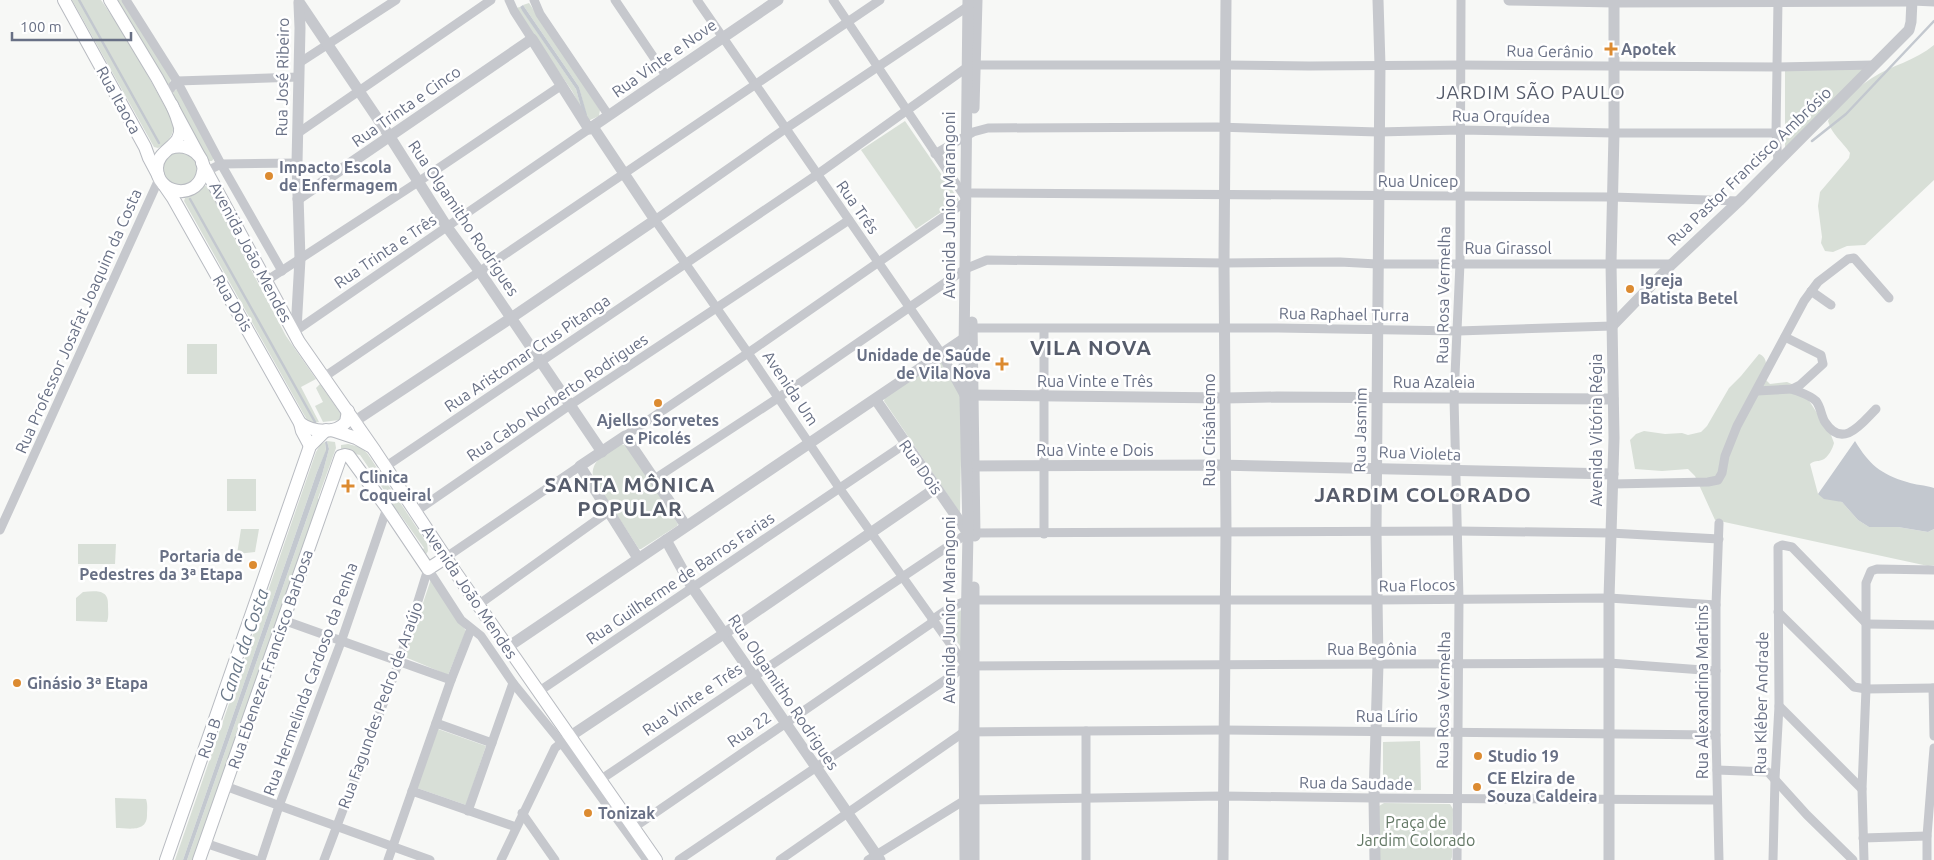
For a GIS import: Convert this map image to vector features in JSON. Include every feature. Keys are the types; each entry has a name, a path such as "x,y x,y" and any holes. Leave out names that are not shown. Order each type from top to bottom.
{"main road":[{"name":"Rua Itaoca","path":"64,0 145,147"},
{"name":"Avenida João Mendes","path":"111,1 169,99 266,281 324,377 445,558 538,692 565,739 600,780 656,860"},
{"path":"145,147 152,153 167,150 178,146 186,146 196,152 203,164 202,177 192,188 178,192 160,179 158,163 167,150 178,139 180,131 169,99"},
{"name":"Rua Dois","path":"145,147 160,179 173,198 300,423 310,446"},
{"path":"310,446 329,430 344,426 351,416"},
{"path":"300,423 310,428 329,430 356,438 375,451"},
{"name":"Rua B","path":"166,860 310,446"},
{"name":"Rua Ebenezer Francisco Barbosa","path":"199,860 340,458 345,455 349,456 387,508"},
{"path":"387,508 428,568 445,558"}],"street":[{"name":"Avenida João Mendes","path":"126,0 177,81 220,164 282,271"},
{"path":"299,63 396,0"},
{"path":"298,133 491,0"},
{"path":"509,0 532,39"},
{"path":"534,0 540,14 610,116"},
{"path":"615,0 667,77"},
{"name":"Rua Três","path":"696,0 818,174 969,396"},
{"name":"Rua Vinte e Nove","path":"591,128 778,0"},
{"path":"445,558 879,263 968,198 935,154 833,0"},
{"path":"324,377 880,0"},
{"name":"Avenida Junior Marangoni","path":"970,67 977,0"},
{"name":"Rua Crisântemo","path":"1223,860 1226,531 1224,263 1226,0"},
{"name":"Rua Jasmim","path":"1375,860 1374,798 1378,664 1376,468 1377,196 1380,65 1378,0"},
{"name":"Rua Rosa Vermelha","path":"1456,860 1459,599 1454,398 1460,263 1461,0"},
{"path":"1509,0 1934,2"},
{"name":"Rua Olgamitho Rodrigues","path":"300,1 327,46 390,137 447,227 480,272 602,452"},
{"name":"Rua José Ribeiro","path":"295,331 300,259 297,163 300,1"},
{"name":"Avenida Vitória Régia","path":"1609,860 1609,598 1613,479 1611,263 1614,133 1614,1"},
{"path":"1778,1 1776,133 1778,162"},
{"name":"Rua Pastor Francisco Ambrósio","path":"1612,326 1672,264 1739,201 1909,30 1912,1"},
{"path":"351,416 511,318 967,4"},
{"name":"Avenida Junior Marangoni","path":"967,4 970,67 968,198 971,533 969,732 970,799 974,860"},
{"name":"Avenida Um","path":"532,39 591,128 748,353 870,533 933,621 970,666"},
{"name":"Rua Trinta e Cinco","path":"298,199 532,39"},
{"name":"Rua Gerânio","path":"970,67 1460,64 1614,67 1873,65"},
{"name":"Rua Aristomar Crus Pitanga","path":"385,467 818,174 970,67"},
{"path":"169,99 177,81 299,77"},
{"path":"266,281 562,85"},
{"name":"Rua Orquídea","path":"969,134 988,128 1225,127 1378,132 1460,130 1614,133 1776,133"},
{"name":"Rua Trinta e Três","path":"295,331 591,128"},
{"path":"935,154 969,134"},
{"path":"203,164 297,163"},
{"name":"Rua Professor Josafat Joaquim da Costa","path":"0,530 160,179"},
{"name":"Rua Unicep","path":"968,198 1459,196 1612,197 1739,201"},
{"name":"Rua Cabo Norberto Rodrigues","path":"415,512 570,405 849,220"},
{"path":"1613,479 1708,482 1718,480 1737,426 1785,337 1818,282 1848,259 1854,258 1889,298"},
{"name":"Rua Girassol","path":"969,267 987,260 1224,263 1340,262 1377,264 1672,264"},
{"path":"653,480 778,398 969,267"},
{"path":"1811,291 1831,305"},
{"name":"Rua Raphael Turra","path":"968,333 1044,329 1225,328 1458,331 1612,326"},
{"path":"1044,329 1044,534"},
{"path":"508,647 876,400 968,333"},
{"path":"1757,391 1792,389 1800,385 1823,364 1823,358 1818,353 1785,337"},
{"path":"1792,389 1818,402 1825,421 1834,431 1840,434 1850,433 1876,408"},
{"name":"Rua Vinte e Três","path":"969,396 1225,398"},
{"name":"Rua Azaleia","path":"1225,398 1277,396 1613,399"},
{"name":"Rua Dois","path":"876,400 936,488 971,533"},
{"path":"625,436 653,480 686,526"},
{"name":"Rua Guilherme de Barros Farias","path":"538,692 905,444"},
{"path":"580,466 638,558"},
{"name":"Rua Vinte e Dois","path":"969,466 1225,466"},
{"name":"Rua Violeta","path":"1225,466 1457,470 1613,479"},
{"path":"501,860 555,748 565,739 725,633 936,488"},
{"name":"Rua Hermelinda Cardoso da Penha","path":"261,860 279,806 341,642 387,508"},
{"path":"478,605 608,512"},
{"name":"Rua Alexandrina Martins","path":"1718,523 1716,735 1719,860"},
{"path":"971,533 1458,531 1610,533 1719,539"},
{"name":"Rua Vinte e Três","path":"600,780 971,533"},
{"name":"Rua Olgamitho Rodrigues","path":"666,540 692,587 847,813 875,858"},
{"name":"Rua Kléber Andrade","path":"1773,860 1779,706 1778,548 1782,545 1792,547 1867,624"},
{"path":"428,568 461,620 481,636 513,683 565,739"},
{"name":"Rua Fagundes Pedro de Araújo","path":"324,860 399,662 428,568"},
{"path":"1864,860 1862,789 1866,689 1866,583 1870,571 1877,569 1934,570"},
{"name":"Rua Flocos","path":"970,600 1609,598 1716,605"},
{"name":"Rua 22","path":"633,828 947,610 970,600"},
{"path":"1778,612 1854,687 1866,689 1933,688 1934,736"},
{"path":"283,620 451,680"},
{"path":"1867,624 1934,625"},
{"path":"388,860 451,680 471,629"},
{"name":"Rua Begônia","path":"970,666 1609,663 1716,671"},
{"path":"678,860 815,767 970,666"},
{"path":"468,811 513,683"},
{"path":"1779,706 1862,789"},
{"path":"436,723 492,743"},
{"name":"Rua Lírio","path":"969,732 1224,730 1716,735"},
{"path":"1086,731 1086,860"},
{"path":"780,860 969,732"},
{"name":"Avenida João Mendes","path":"565,739 647,860"},
{"path":"1927,860 1934,748"},
{"path":"1717,770 1762,770 1768,772 1807,816 1853,860"},
{"path":"225,786 430,860"},
{"path":"412,791 516,827"},
{"name":"Rua da Saudade","path":"970,799 1223,796 1717,800"},
{"path":"875,858 970,799"},
{"name":"Avenida Junior Marangoni","path":"965,860 970,799"},
{"path":"522,813 555,860"},
{"path":"1863,838 1927,836"},
{"path":"205,843 255,860"}],"green space":[{"path":"72,0 101,0 127,38 174,123 172,134 158,148 154,147"},
{"path":"117,0 123,0 171,78 170,84 167,84"},
{"path":"529,3 600,110 599,116 588,121 579,87 523,5"},
{"path":"520,7 576,89 582,110 572,91 516,8"},
{"path":"1934,45 1934,180 1865,245 1847,246 1833,252 1825,251 1821,243 1818,206 1820,192 1849,158 1850,153 1830,126 1828,121 1831,114 1866,82 1919,55"},
{"path":"1785,68 1865,68 1785,149"},
{"path":"177,89 214,158 212,161 208,161 174,96 173,92"},
{"path":"905,121 959,200 916,229 861,150"},
{"path":"175,151 190,154 197,166 197,175 194,179 178,187 163,177 163,161"},
{"path":"204,185 207,186 286,336 316,379 301,387 319,422 313,423 307,420 184,201 185,198"},
{"path":"187,344 217,344 217,374 187,374"},
{"path":"1759,354 1766,361 1765,379 1770,384 1787,382 1801,388 1831,435 1834,443 1828,455 1822,460 1810,464 1818,494 1842,502 1858,520 1869,527 1898,527 1928,532 1934,529 1934,565 1928,566 1715,520 1695,476 1688,469 1662,471 1635,469 1630,440 1636,434 1644,431 1688,435 1701,432 1707,426 1729,388"},
{"path":"940,360 958,389 962,403 960,513 884,401 885,397"},
{"path":"320,384 341,414 342,418 339,420 323,422 315,406 323,402 316,388"},
{"path":"327,441 335,442 336,448 318,498 320,502 194,860 187,860 322,475 329,449"},
{"path":"325,442 326,451 317,472 183,860 175,860 316,452 320,445"},
{"path":"348,444 360,447 367,453 427,543 428,551 425,556 422,550 424,548 399,513 397,514 386,498 388,496 360,455 341,451 341,445"},
{"path":"621,444 627,446 678,524 641,549 639,549 593,478 594,466 597,462 605,454"},
{"path":"227,479 256,479 256,511 227,511"},
{"path":"241,529 259,529 255,552 237,554"},
{"path":"78,544 116,544 115,564 78,564"},
{"path":"431,579 466,631 448,675 405,657"},
{"path":"83,592 100,592 106,596 108,600 107,622 76,621 76,598"},
{"path":"963,609 962,649 943,621"},
{"path":"438,729 486,746 466,805 417,788"},
{"path":"1420,741 1421,790 1383,791 1383,742"},
{"path":"115,798 146,799 147,815 144,825 131,829 116,828"},
{"name":"Praça de Jardim Colorado","path":"1384,803 1450,804 1453,809 1451,860 1380,860 1379,806"}],"shaded area":[{"path":"523,5 579,87 587,115 584,118 576,89 523,12 520,7"},
{"path":"327,441 329,449 322,475 187,860 183,860 326,450 325,442"},
{"path":"1855,441 1870,462 1882,472 1910,483 1934,488 1934,529 1928,532 1898,527 1869,527 1858,520 1842,502 1824,499 1818,494"}],"waterway":[{"name":"Canal da Costa","path":"79,0 159,143"},
{"path":"1812,141 1846,114 1934,21"},
{"name":"Canal da Costa","path":"190,199 315,422"}],"place":[{"name":"Apotek","path":"1611,49"},
{"name":"Impacto Escola de Enfermagem","path":"269,176"},
{"name":"Igreja Batista Betel","path":"1630,289"},
{"name":"Unidade de Saúde de Vila Nova","path":"1002,364"},
{"name":"Ajellso Sorvetes e Picolés","path":"658,403"},
{"name":"Clinica Coqueiral","path":"348,486"},
{"name":"Portaria de Pedestres da 3ª Etapa","path":"253,565"},
{"name":"Ginásio 3ª Etapa","path":"17,683"},
{"name":"Studio 19","path":"1478,756"},
{"name":"CE Elzira de Souza Caldeira","path":"1477,787"},
{"name":"Tonizak","path":"588,813"}],"district":[{"name":"JARDIM SÃO PAULO","path":"1531,92"},
{"name":"VILA NOVA","path":"1091,347"},
{"name":"JARDIM COLORADO","path":"1423,494"},
{"name":"SANTA MÔNICA POPULAR","path":"630,496"}]}
